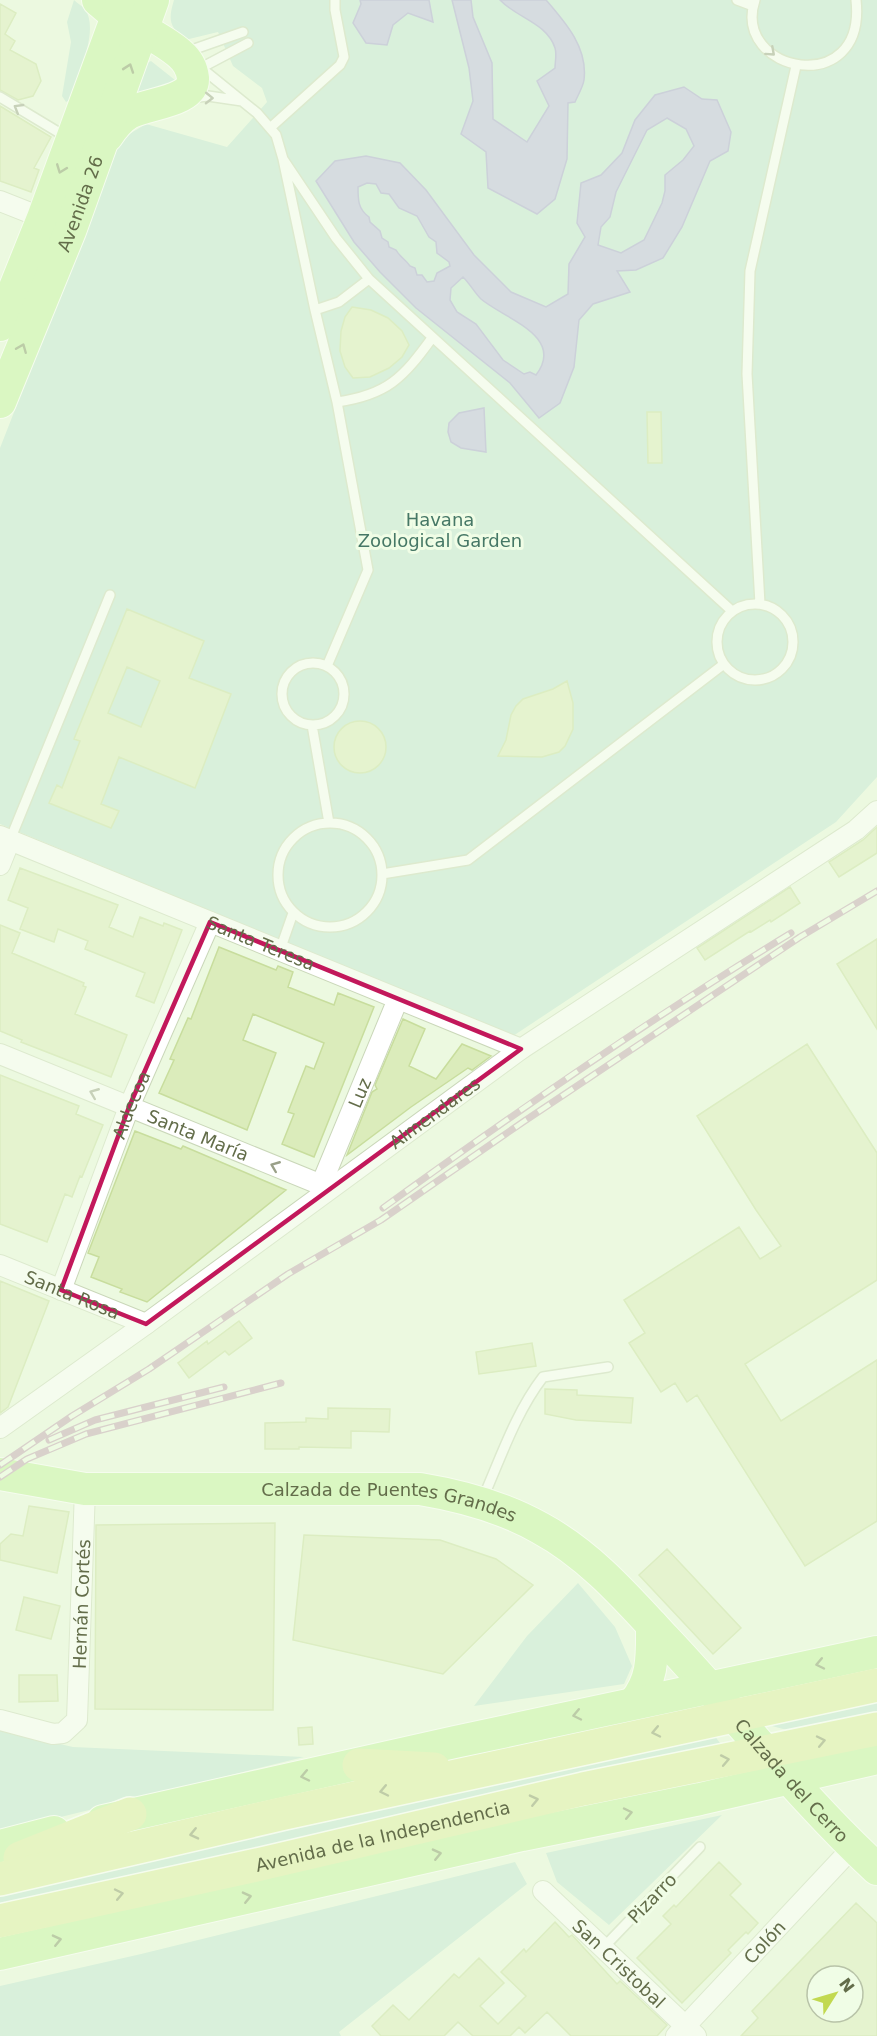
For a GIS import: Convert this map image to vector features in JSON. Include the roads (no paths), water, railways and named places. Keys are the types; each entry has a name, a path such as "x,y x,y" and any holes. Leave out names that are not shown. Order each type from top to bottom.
{"highway":[{"path":"0,1879 285,1813 877,1685"},
{"name":"Avenida de la Independencia","path":"0,1921 261,1864 583,1789 877,1729"},
{"path":"359,1765 478,1771"},
{"path":"0,1866 130,1814"}],"main road":[{"name":"Avenida 26","path":"120,11 153,0"},
{"name":"Avenida 26","path":"0,402 70,231 104,139 120,11"},
{"name":"Avenida 26","path":"0,325 43,218 120,11"},
{"path":"104,139 118,121 130,113 154,104 174,100 189,93 193,84 192,65 120,11"},
{"name":"Calzada de Puentes Grandes","path":"0,1474 85,1490 410,1488 456,1495 512,1514 541,1528 572,1548 611,1580 710,1686"},
{"path":"634,1703 645,1690 651,1667 652,1624"},
{"path":"0,1846 130,1814 710,1686 877,1652"},
{"name":"Calzada del Cerro","path":"710,1686 787,1778 877,1869"},
{"path":"0,1954 522,1835 700,1799 877,1758"}],"street":[{"path":"0,201 43,218"},
{"name":"Almendares","path":"0,1428 146,1324 325,1186 521,1049 856,830 877,811"},
{"path":"0,865 5,838"},
{"name":"Santa Teresa","path":"5,838 521,1049"},
{"name":"Aldecoa","path":"61,1290 129,1107 210,922"},
{"name":"Luz","path":"325,1186 398,999"},
{"name":"Santa María","path":"0,1054 325,1186"},
{"name":"Santa Rosa","path":"0,1265 146,1324"},
{"name":"Hernán Cortés","path":"0,1720 53,1734 63,1733 78,1720 85,1490"},
{"name":"Colón","path":"686,2033 853,1847"},
{"name":"San Cristobal","path":"543,1891 603,1948 686,2033"}],"lane":[{"path":"270,128 340,65 344,57 335,0"},
{"path":"737,0 754,3 753,19 762,44 783,62 796,66 814,66 830,60 844,50 854,34 858,17 856,0"},
{"path":"192,65 243,32"},
{"path":"192,65 248,43"},
{"path":"192,65 244,101 276,135 338,402 368,570 327,666"},
{"path":"760,604 747,374 750,271 796,66"},
{"path":"174,100 208,96 244,101"},
{"path":"0,97 72,140"},
{"path":"283,159 336,238 369,279 732,611"},
{"path":"315,310 339,302 369,279"},
{"path":"338,402 361,399 381,391 412,366 432,338"},
{"path":"5,838 110,596"},
{"path":"750,604 760,604 778,612 790,628 792,648 784,666 777,673 759,680 739,677 724,664 717,646 717,636 725,618 732,611 750,604"},
{"path":"307,663 318,663 336,673 344,691 343,702 332,719 312,724 302,722 286,710 282,690 290,673 307,663"},
{"path":"382,874 468,860 724,664"},
{"path":"312,724 329,823"},
{"path":"329,823 345,825 360,832 372,844 379,858 382,874 380,892 372,907 359,920 342,927 325,928 308,923 293,913 282,898 277,882 281,856 296,834 312,826 329,823"},
{"path":"279,951 293,913"},
{"path":"481,1503 528,1399 543,1377 608,1367"},
{"name":"Pizarro","path":"603,1948 700,1847"}],"water":[{"path":"360,0 429,0 433,22 408,13 393,25 387,45 366,43 353,23 361,4"},
{"path":"452,0 471,0 473,17 492,63 493,119 527,142 549,106 537,81 555,68 556,50 545,32 500,0 546,0 568,27 583,57 582,88 575,102 568,103 567,159 555,199 537,214 488,188 486,152 461,134 473,101 469,68"},
{"path":"684,87 702,99 717,100 731,132 728,151 710,161 682,227 663,258 636,270 617,271 630,292 593,304 579,320 574,367 560,403 539,418 510,383 416,308 380,272 354,242 316,181 335,161 366,156 400,163 426,190 474,255 511,292 546,307 568,294 569,264 585,237 577,223 581,183 601,175 622,153 635,120 655,95","holes":["667,118 686,129 694,146 683,160 665,175 662,203 644,240 621,253 598,245 601,227 610,217 616,192 647,130","367,183 376,184 381,193 389,194 399,208 417,216 429,237 436,242 437,253 449,262 450,266 437,273 434,281 427,282 422,275 417,275 415,268 410,266 396,250 389,247 380,231 370,222 359,204 358,187","463,277 481,299 516,321 538,339 543,349 543,361 536,375 530,372 524,374 503,360 476,324 457,312 450,300 451,288"]},
{"path":"484,408 486,452 461,448 451,442 448,432 449,423 459,413"}],"railway":[{"path":"0,1465 72,1416 149,1369 288,1274 381,1220 800,937 877,891"},
{"path":"383,1208 584,1066 791,933"},
{"path":"0,1477 27,1459 86,1434 281,1383"},
{"path":"49,1440 95,1420 224,1387"}],"park label":[{"name":"Havana Zoological Garden","path":"440,529"}]}
